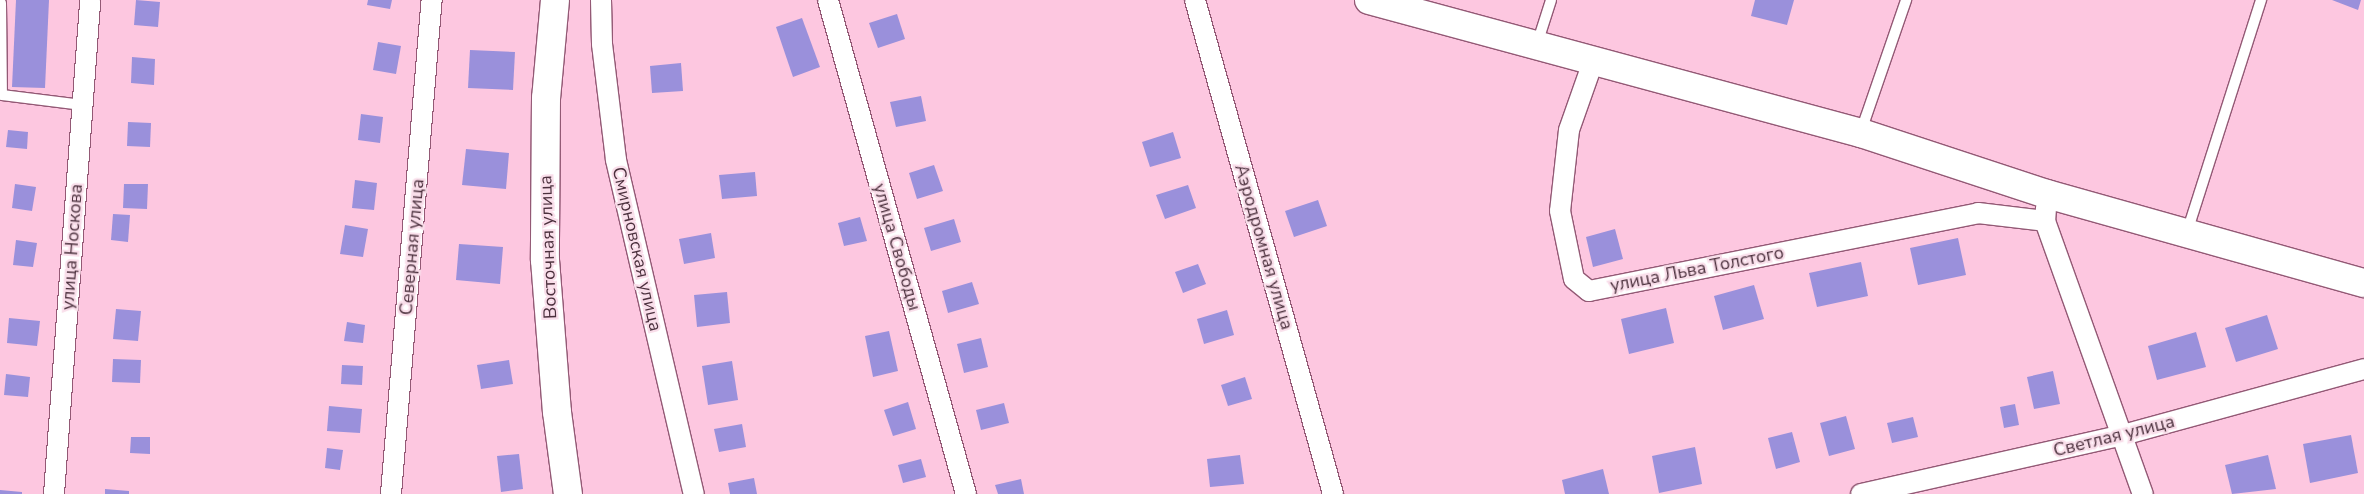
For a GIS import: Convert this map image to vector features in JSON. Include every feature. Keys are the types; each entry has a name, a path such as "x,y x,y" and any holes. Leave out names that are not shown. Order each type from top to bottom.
{"street":[{"name":"улица Носкова","path":"54,494 90,0"},
{"name":"Северная улица","path":"391,494 432,0"},
{"name":"Восточная улица","path":"555,0 546,98 545,260 557,412 568,494"},
{"name":"Смирновская улица","path":"601,0 602,44 616,160 694,494"},
{"name":"улица Свободы","path":"828,0 966,494"},
{"name":"Аэродромная улица","path":"1195,0 1333,494"},
{"path":"1369,0 1594,59 1860,133 2047,194 2364,283"},
{"name":"улица Льва Толстого","path":"1594,59 1569,130 1560,212 1574,278 1589,291 1978,213 2045,222"},
{"path":"2047,194 2045,222 2123,435 2142,494"},
{"name":"Светлая улица","path":"1861,494 2123,435 2364,370"}],"lane":[{"path":"1538,44 1552,0"},
{"path":"1860,133 1906,0"},
{"path":"2186,233 2262,0"},
{"path":"2,3 2,95 82,105"}],"building":[{"path":"16,0 49,0 45,88 12,87"},
{"path":"136,0 160,2 158,27 134,25"},
{"path":"368,0 392,0 390,9 367,5"},
{"path":"1755,0 1794,0 1787,25 1751,16"},
{"path":"2332,0 2361,0 2358,10"},
{"path":"897,14 905,39 878,48 869,23"},
{"path":"802,18 820,67 793,77 776,27"},
{"path":"378,42 401,46 396,74 373,70"},
{"path":"470,50 515,52 513,90 468,88"},
{"path":"132,57 155,59 154,85 131,83"},
{"path":"681,63 683,91 652,93 650,66"},
{"path":"921,96 926,121 896,127 890,102"},
{"path":"361,114 383,117 380,143 358,140"},
{"path":"128,122 151,123 150,147 127,146"},
{"path":"8,130 28,132 27,149 6,147"},
{"path":"1173,132 1181,158 1150,167 1142,142"},
{"path":"466,149 509,153 506,189 462,185"},
{"path":"934,165 943,191 917,199 909,173"},
{"path":"755,172 757,196 722,199 719,175"},
{"path":"355,180 377,183 374,210 352,208"},
{"path":"15,184 36,187 32,211 12,208"},
{"path":"124,184 148,184 147,209 123,208"},
{"path":"1188,185 1196,208 1165,219 1156,195"},
{"path":"1318,200 1327,226 1294,237 1285,211"},
{"path":"113,214 130,215 128,242 111,240"},
{"path":"860,217 867,241 844,246 838,223"},
{"path":"954,219 961,242 931,251 924,228"},
{"path":"345,225 368,229 363,257 340,254"},
{"path":"1615,229 1623,259 1593,267 1586,237"},
{"path":"711,233 715,258 684,264 679,239"},
{"path":"1958,238 1966,275 1918,285 1910,248"},
{"path":"16,240 37,243 33,267 13,265"},
{"path":"459,244 503,247 500,284 456,280"},
{"path":"1861,262 1868,296 1817,307 1809,273"},
{"path":"1198,264 1206,284 1183,293 1175,272"},
{"path":"972,282 979,304 948,313 942,291"},
{"path":"1754,285 1764,319 1723,330 1714,296"},
{"path":"727,292 730,323 697,327 694,295"},
{"path":"1666,308 1674,343 1629,354 1621,319"},
{"path":"116,309 141,311 138,341 113,339"},
{"path":"1227,310 1234,335 1204,344 1197,319"},
{"path":"2267,315 2278,349 2236,362 2225,328"},
{"path":"9,318 40,321 37,346 7,343"},
{"path":"347,322 365,325 363,343 344,341"},
{"path":"889,331 898,371 873,377 865,336"},
{"path":"2196,332 2206,367 2157,380 2148,346"},
{"path":"981,338 988,367 964,373 957,344"},
{"path":"113,359 141,360 140,383 112,382"},
{"path":"509,360 513,384 481,389 477,365"},
{"path":"732,361 738,400 708,405 702,366"},
{"path":"342,365 363,366 362,385 341,384"},
{"path":"2053,371 2060,404 2034,409 2027,377"},
{"path":"6,374 30,377 28,397 4,395"},
{"path":"1245,377 1252,399 1228,406 1221,385"},
{"path":"908,402 916,429 893,436 884,410"},
{"path":"1004,403 1009,423 981,430 976,410"},
{"path":"2015,404 2019,425 2004,428 2000,407"},
{"path":"329,406 362,409 360,433 327,431"},
{"path":"1846,416 1855,449 1829,456 1820,423"},
{"path":"1913,417 1918,437 1892,443 1887,423"},
{"path":"742,424 746,447 719,452 714,429"},
{"path":"1792,432 1800,462 1776,469 1768,438"},
{"path":"2351,435 2358,473 2310,483 2303,444"},
{"path":"131,437 150,437 150,454 130,453"},
{"path":"1695,447 1702,484 1659,493 1652,456"},
{"path":"327,448 343,450 340,470 325,468"},
{"path":"519,454 523,489 501,492 497,456"},
{"path":"1240,455 1244,484 1210,487 1207,459"},
{"path":"2268,455 2276,489 2232,494 2225,465"},
{"path":"921,459 926,477 903,483 898,465"},
{"path":"1603,469 1609,494 1565,494 1562,480"},
{"path":"754,478 757,494 730,494 728,483"},
{"path":"1021,479 1024,494 998,494 995,485"},
{"path":"105,489 129,491 129,494 105,494"},
{"path":"0,490 22,492 22,494 0,494"}]}
